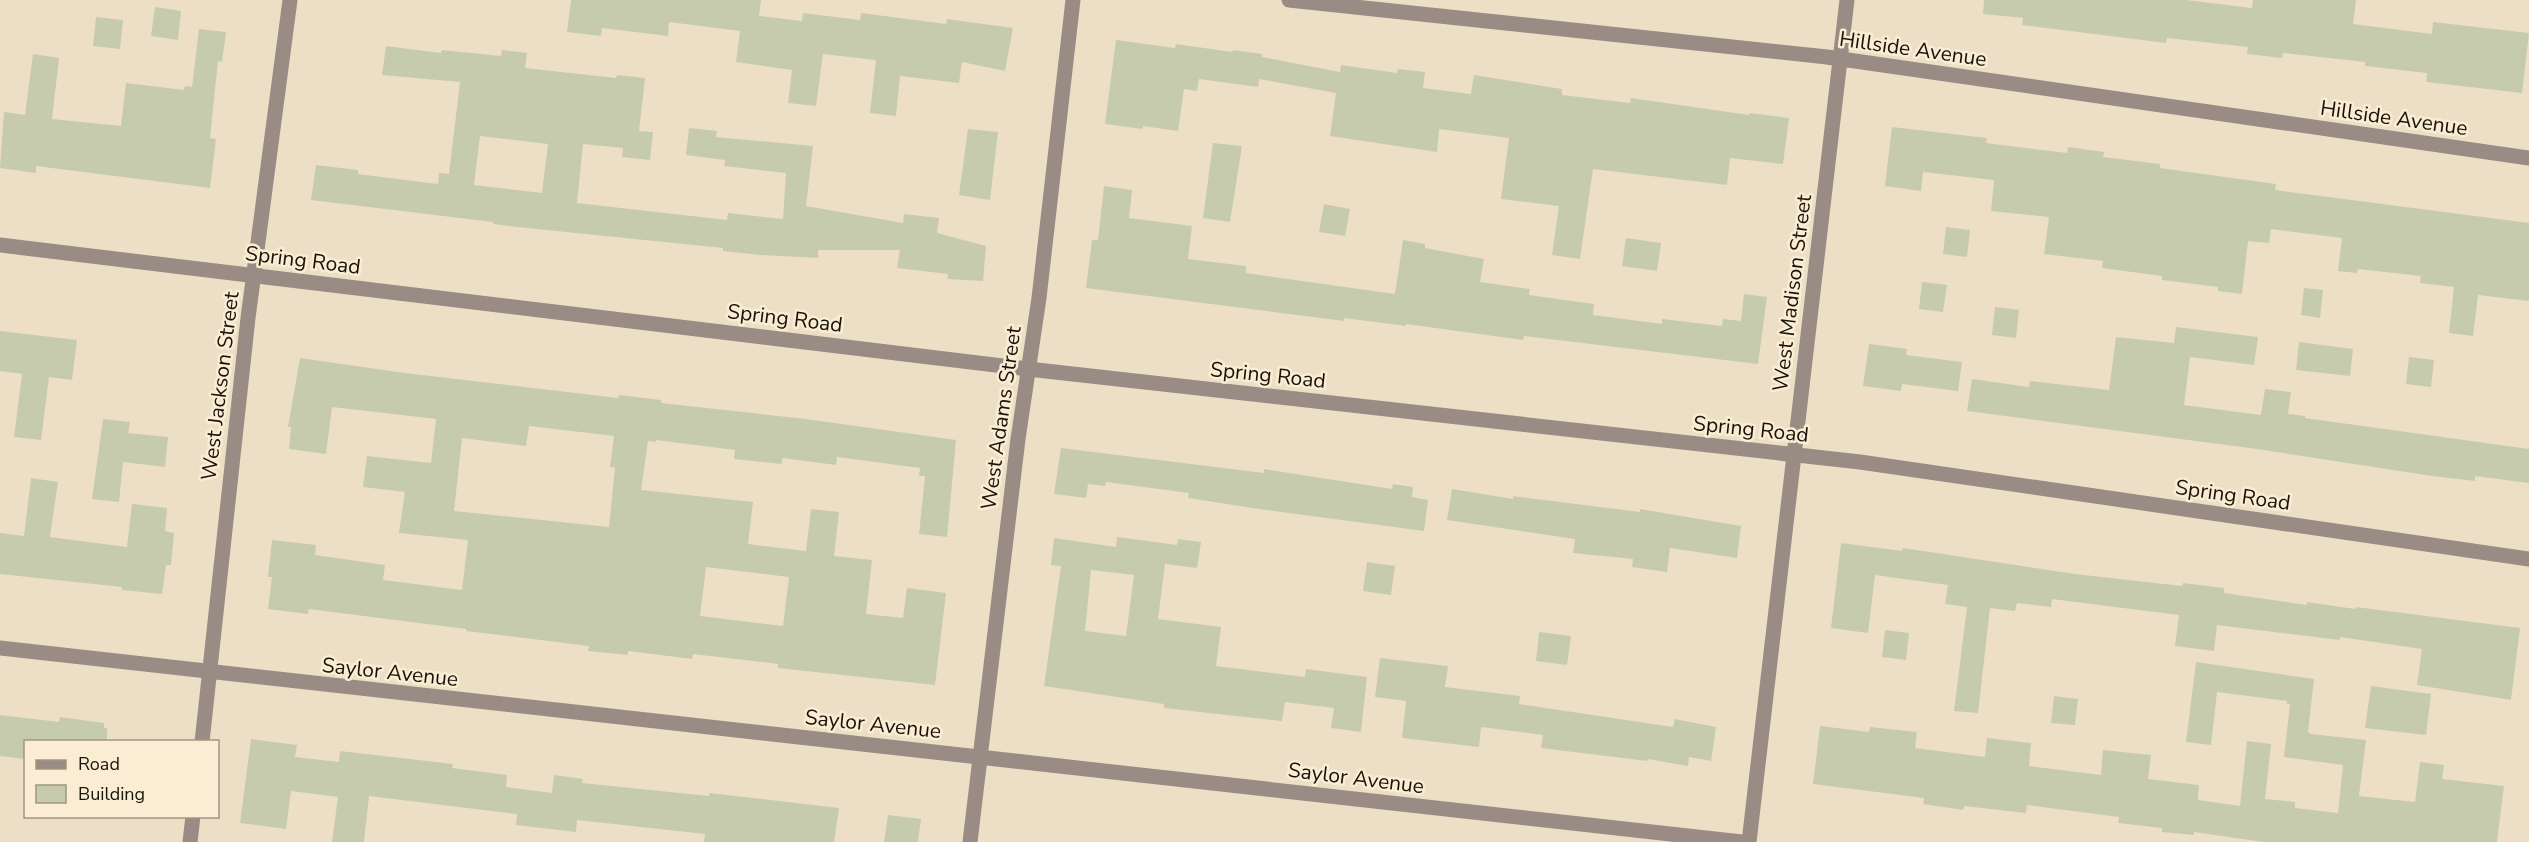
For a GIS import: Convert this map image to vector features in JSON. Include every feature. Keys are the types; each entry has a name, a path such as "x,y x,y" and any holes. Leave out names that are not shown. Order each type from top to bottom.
{"street":[{"name":"West Jackson Street","path":"202,740 254,275 290,0"},
{"name":"West Adams Street","path":"970,842 1018,439 1039,298 1073,0"},
{"name":"Hillside Avenue","path":"1289,0 1840,59 2529,158"},
{"name":"West Madison Street","path":"1749,842 1847,0"},
{"name":"Spring Road","path":"0,245 1028,369 1860,462 2529,559"},
{"name":"Saylor Avenue","path":"0,648 1742,842"},
{"path":"190,842 193,818"}],"building":[{"path":"571,0 761,0 759,16 802,21 803,13 860,20 861,13 946,24 947,19 1013,28 1005,71 962,62 959,83 900,76 896,116 870,113 876,60 823,54 816,106 788,103 792,70 736,62 740,31 669,22 668,36 602,28 601,36 567,32"},
{"path":"1984,0 2186,0 2252,8 2253,0 2356,0 2353,24 2432,34 2433,22 2529,33 2522,93 2426,82 2427,73 2365,66 2365,62 2283,53 2282,58 2247,54 2248,47 2167,38 2166,43 2022,25 2023,18 1983,14"},
{"path":"155,7 181,11 178,40 151,36"},
{"path":"96,17 123,20 120,49 93,46"},
{"path":"199,29 226,32 222,62 218,61 210,138 216,139 210,188 36,166 36,173 0,168 4,112 25,115 33,54 59,58 52,119 121,126 126,83 184,90 185,86 192,87"},
{"path":"1116,40 1175,48 1176,44 1262,54 1262,57 1340,72 1341,65 1397,73 1398,69 1425,72 1423,88 1471,94 1474,75 1562,89 1562,95 1630,103 1631,98 1749,115 1750,113 1789,118 1783,164 1730,158 1727,185 1593,169 1580,259 1552,255 1559,206 1501,199 1509,138 1439,129 1437,152 1330,136 1336,93 1259,79 1258,87 1199,79 1197,91 1184,89 1178,131 1105,124"},
{"path":"386,46 441,53 442,50 501,56 502,50 527,53 525,68 616,78 617,75 645,78 639,131 653,132 650,160 622,157 623,148 583,144 577,203 727,220 728,213 783,219 786,173 724,166 725,160 686,155 689,128 717,131 716,137 813,146 806,206 903,223 904,214 939,218 937,233 986,246 983,281 947,279 948,274 897,268 900,250 818,250 818,258 761,255 723,251 723,248 517,227 493,224 493,222 311,200 316,165 358,170 358,174 438,184 439,173 449,174 460,82 382,75","holes":["480,136 548,144 542,193 474,185"]},
{"path":"1892,127 1987,138 1986,143 2067,153 2068,147 2104,152 2103,157 2160,164 2160,168 2276,184 2275,190 2529,223 2529,301 2478,295 2473,336 2449,333 2454,287 2420,283 2421,276 2358,269 2357,273 2338,271 2342,238 2271,229 2269,243 2248,241 2242,294 2218,291 2218,287 2162,280 2162,276 2102,268 2103,261 2044,254 2049,217 1991,211 1994,180 1923,172 1921,191 1885,186"},
{"path":"968,129 998,132 990,200 959,195"},
{"path":"1213,143 1242,146 1230,222 1203,218"},
{"path":"1104,186 1132,190 1129,218 1192,226 1188,259 1246,266 1246,273 1395,294 1403,240 1425,244 1425,248 1484,259 1480,282 1530,289 1529,295 1594,304 1593,315 1662,324 1662,319 1722,326 1723,319 1741,321 1744,294 1767,297 1758,364 1524,336 1523,340 1406,324 1406,326 1344,318 1344,321 1086,288 1092,240 1098,240"},
{"path":"1324,204 1350,209 1345,236 1319,232"},
{"path":"1946,227 1970,230 1967,257 1943,254"},
{"path":"1626,238 1661,243 1657,271 1622,266"},
{"path":"1922,282 1947,285 1943,312 1919,309"},
{"path":"2304,288 2323,290 2320,318 2301,315"},
{"path":"1995,307 2019,310 2016,338 1992,335"},
{"path":"2176,327 2258,337 2254,365 2190,357 2184,405 2261,415 2265,389 2291,392 2288,414 2529,449 2529,483 2475,476 2475,481 2432,476 2257,449 1967,411 1972,379 2029,387 2030,381 2109,390 2116,337 2174,343"},
{"path":"0,331 77,340 72,380 49,377 41,440 14,437 22,374 0,371"},
{"path":"2299,342 2353,349 2350,376 2296,370"},
{"path":"1869,344 1907,349 1906,355 1962,362 1958,391 1902,384 1901,391 1863,386"},
{"path":"2409,357 2434,360 2431,387 2406,384"},
{"path":"300,358 618,398 619,395 661,400 661,403 806,419 956,440 947,537 919,534 925,476 919,476 920,468 837,457 836,465 782,458 782,464 734,459 735,450 656,440 656,442 648,441 641,490 753,502 748,544 806,551 811,509 839,512 834,556 872,560 866,614 903,618 907,588 946,593 935,685 778,668 778,664 693,654 692,659 628,651 628,655 588,651 589,646 466,631 466,629 309,609 308,614 268,609 272,577 268,577 272,540 316,545 315,555 385,565 383,580 462,590 468,540 399,533 405,492 363,487 367,456 431,463 436,419 332,407 326,454 289,449 291,427 288,427","holes":["529,426 614,436 610,467 615,468 609,527 454,511 462,438 526,446","706,567 789,577 783,626 700,616"]},
{"path":"103,419 130,422 128,433 168,437 165,467 123,462 119,502 92,499"},
{"path":"1061,448 1264,473 1264,469 1392,489 1393,484 1413,487 1412,497 1428,500 1424,531 1259,509 1188,498 1189,493 1106,482 1105,486 1088,484 1086,498 1054,494"},
{"path":"31,478 58,482 50,537 127,547 132,504 167,508 165,531 174,533 171,565 166,565 162,594 122,590 122,587 0,574 0,533 24,536"},
{"path":"1452,489 1513,499 1513,496 1640,512 1640,509 1741,526 1737,558 1670,548 1667,572 1632,567 1633,559 1573,553 1575,539 1447,520"},
{"path":"1117,537 1177,545 1178,539 1201,542 1197,568 1165,564 1158,619 1221,627 1216,666 1305,677 1306,669 1367,677 1361,732 1331,728 1334,708 1285,702 1282,721 1164,708 1164,704 1044,686 1061,566 1051,565 1054,538 1116,547","holes":["1091,570 1134,575 1126,636 1085,631"]},
{"path":"1841,543 1902,551 1903,548 2075,574 2182,586 2183,583 2224,588 2224,593 2307,605 2307,602 2355,609 2356,607 2520,628 2511,700 2417,685 2422,649 2340,637 2340,640 2217,625 2214,651 2175,646 2179,615 2052,599 2051,607 2017,603 2015,611 1990,608 1978,713 1954,711 1967,607 1945,604 1948,585 1875,575 1868,633 1831,628"},
{"path":"1367,562 1395,566 1391,595 1363,591"},
{"path":"1885,630 1909,633 1906,660 1882,657"},
{"path":"1539,632 1571,636 1567,665 1536,661"},
{"path":"1380,658 1448,666 1445,687 1520,696 1519,704 1673,727 1675,719 1716,727 1711,761 1689,757 1688,766 1648,759 1647,761 1541,748 1543,735 1481,727 1479,747 1402,738 1406,701 1375,697"},
{"path":"2196,662 2314,679 2308,732 2366,740 2359,796 2415,802 2420,762 2444,765 2442,779 2504,786 2497,842 2263,842 2194,832 2194,835 2162,832 2162,828 2118,823 2119,817 2027,805 2026,813 1964,806 1963,810 1923,804 1924,798 1813,784 1820,726 1869,732 1870,727 1917,732 1915,748 1985,757 1987,738 2031,743 2029,766 2101,775 2103,750 2151,755 2148,779 2199,785 2198,800 2240,806 2247,741 2271,744 2265,799 2295,802 2295,808 2338,813 2343,765 2284,757 2290,704 2287,704 2287,701 2217,692 2211,745 2186,742"},
{"path":"2371,686 2431,694 2426,735 2365,728"},
{"path":"2054,696 2078,699 2075,725 2051,723"},
{"path":"0,715 59,722 60,717 104,723 104,728 107,728 107,740 24,740 24,759 0,756"},
{"path":"251,739 297,745 295,757 339,762 340,751 453,764 452,768 507,775 506,787 552,793 554,775 583,779 582,783 709,796 709,793 839,808 834,842 704,842 705,834 577,820 576,832 516,825 517,814 369,796 364,842 332,842 338,797 291,791 286,829 240,823"},
{"path":"888,815 921,819 918,842 884,842"}]}
